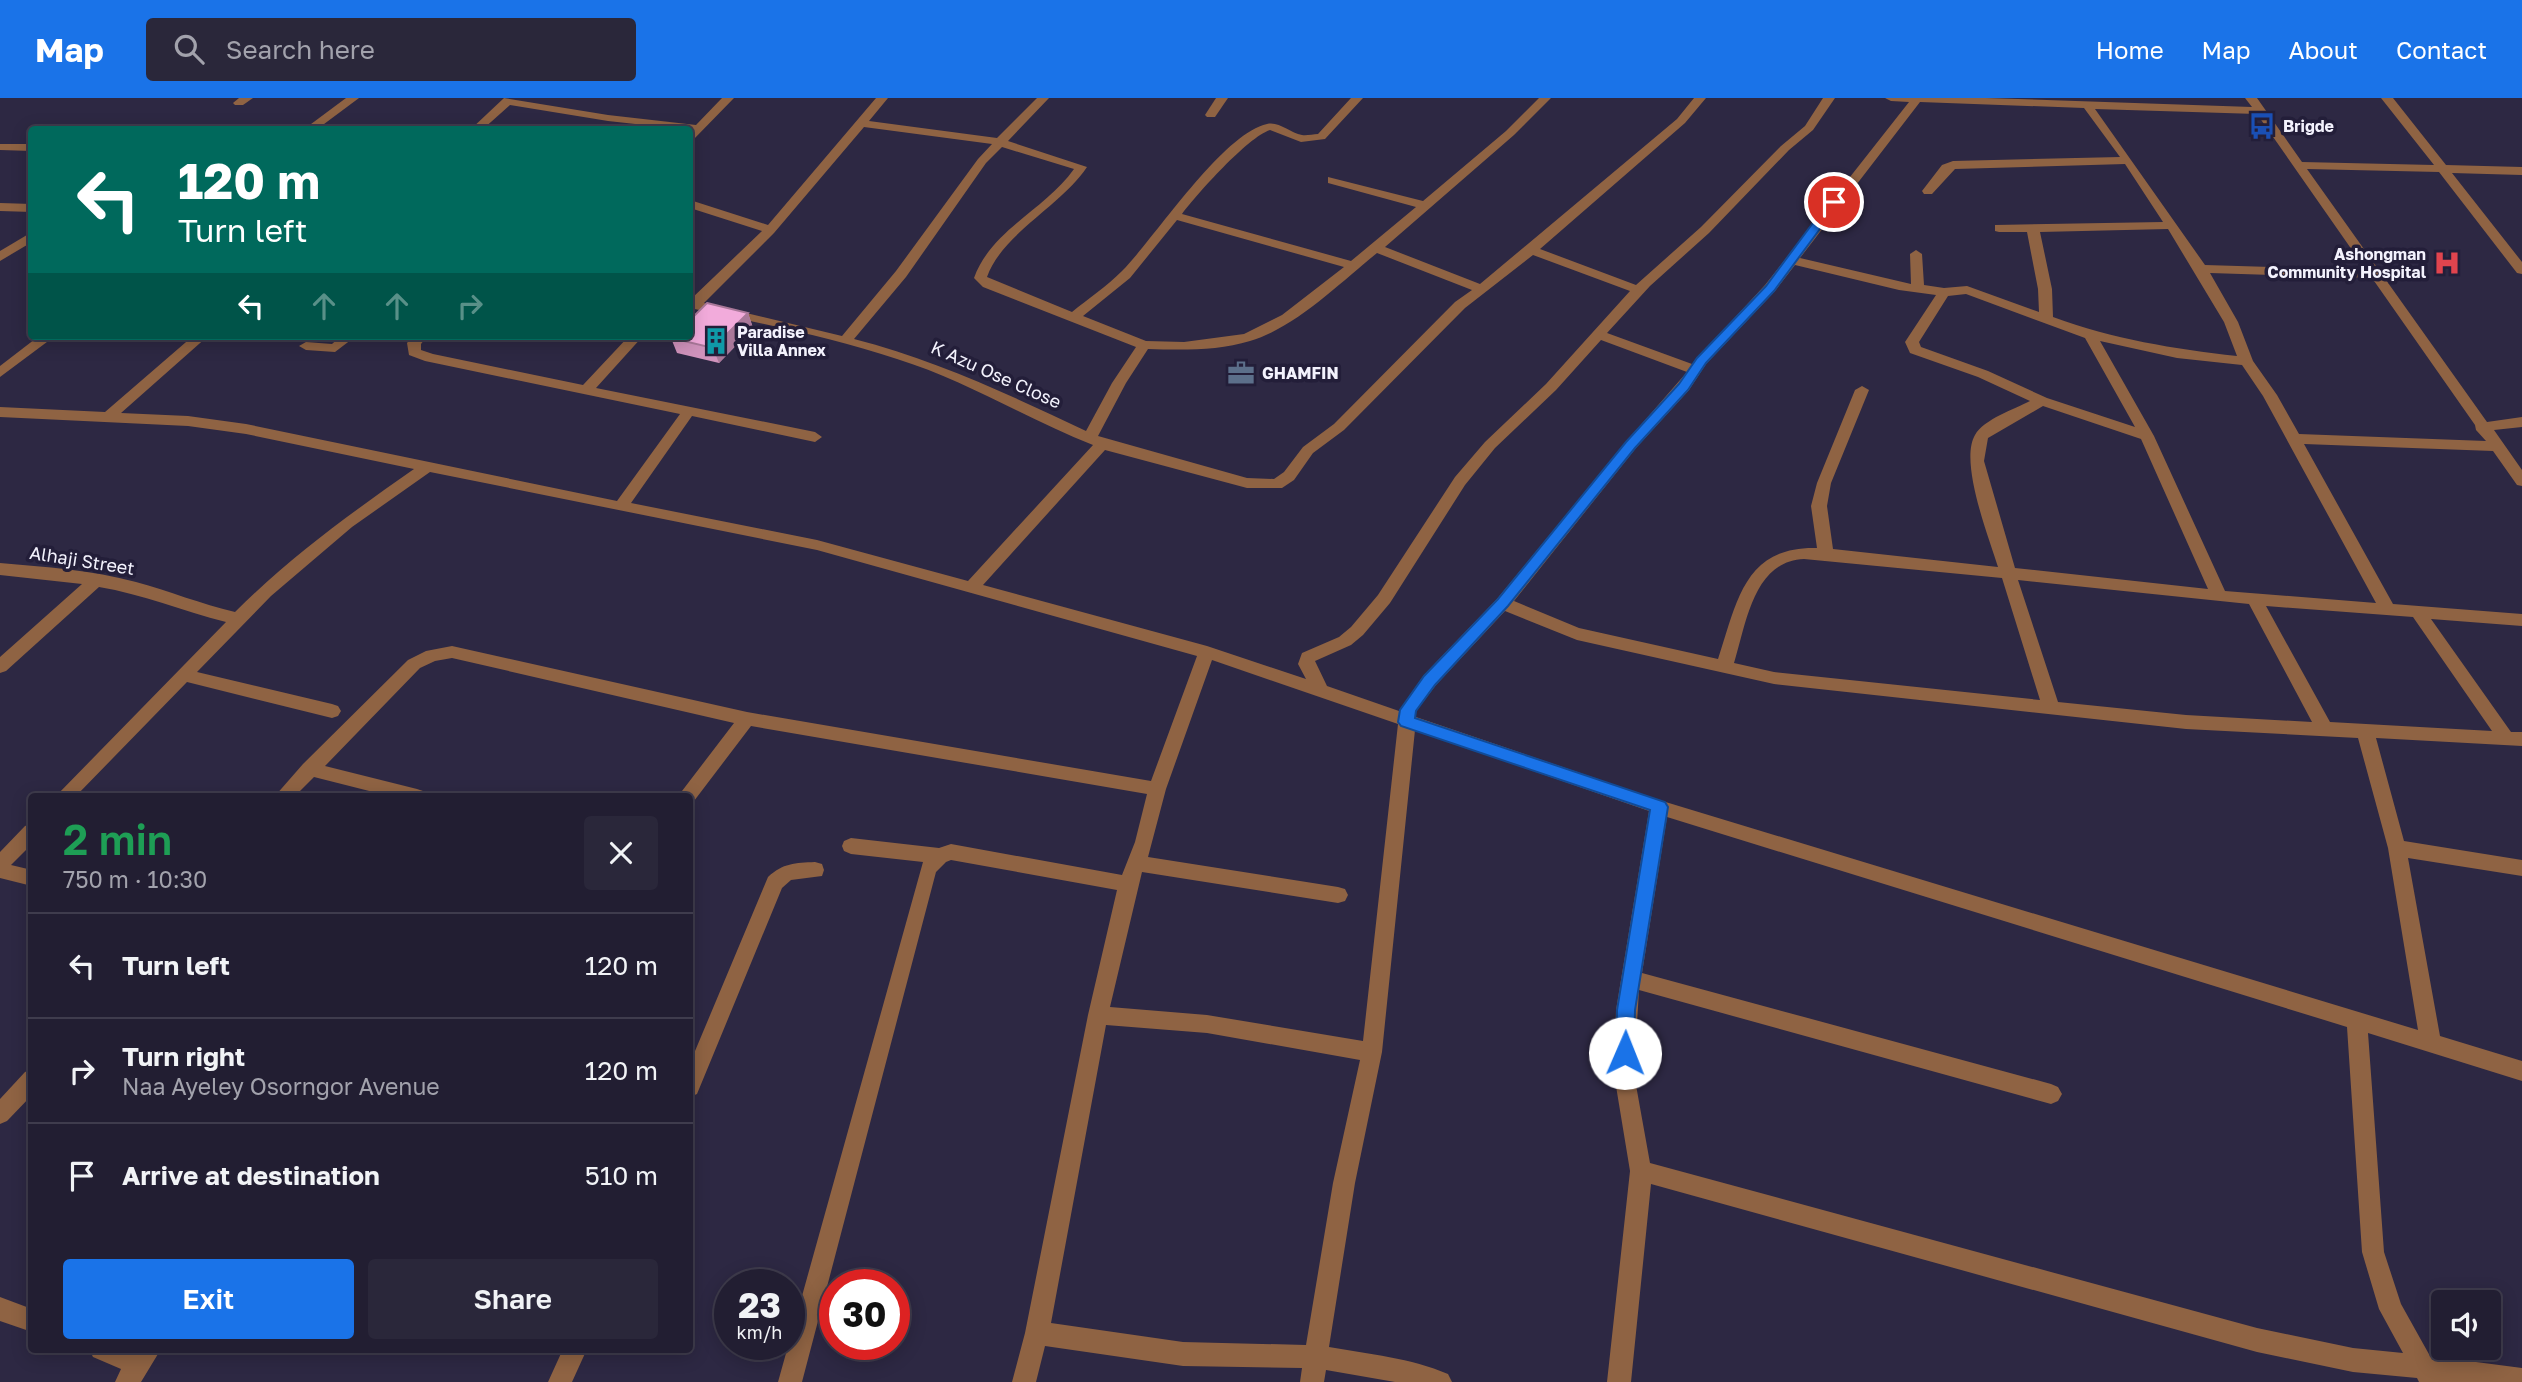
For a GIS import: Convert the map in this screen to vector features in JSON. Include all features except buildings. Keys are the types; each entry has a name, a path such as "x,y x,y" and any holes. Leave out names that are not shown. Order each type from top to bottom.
{"street":[{"path":"314,126 353,98"},
{"path":"693,133 729,98"},
{"path":"693,303 770,230 882,98"},
{"path":"846,340 901,274 957,194 999,142 1043,98"},
{"path":"1211,115 1222,98"},
{"path":"1075,316 1125,275 1153,244 1173,215 1237,148 1261,129 1271,126 1301,139 1321,137 1357,98"},
{"path":"860,123 999,142 1081,169 1013,235 981,270 980,278 988,284 1144,345 1215,344 1247,338 1287,318 1426,206 1510,133 1545,98"},
{"path":"1376,248 1480,289 1501,275 1681,121 1700,98"},
{"path":"1320,690 1306,664 1308,657 1345,641 1357,631 1384,599 1467,472 1490,445 1600,335 1639,290 1809,128 1829,98"},
{"path":"1891,98 2087,105 2131,102 2261,111"},
{"path":"2251,98 2481,427 2522,481"},
{"path":"2387,98 2522,270"},
{"path":"1312,1382 1344,1182 1372,1052 1406,722 1414,699 1503,603 1732,325 1770,288 1917,99"},
{"path":"480,126 509,100 653,126"},
{"path":"2087,105 2202,269 2231,322 2246,361 2295,439 2388,608"},
{"path":"0,147 28,148"},
{"path":"1928,191 1946,168 1953,165 2128,160"},
{"path":"2300,165 2522,171"},
{"path":"1332,180 1426,206"},
{"path":"693,205 770,230"},
{"path":"0,207 28,208"},
{"path":"1173,215 1351,265"},
{"path":"1999,228 2033,230 2169,225"},
{"path":"2033,230 2045,289 2046,320"},
{"path":"0,257 28,239"},
{"path":"1530,249 1639,290"},
{"path":"1916,254 1918,290"},
{"path":"1792,260 1918,290 1975,293 2090,335 2177,354 2246,361"},
{"path":"2202,269 2375,274"},
{"name":"K Azu Ose Close","path":"693,304 846,340 938,369 1096,441 1247,483 1272,485 1284,481 1308,450 1339,427 1460,304 1480,289"},
{"path":"1944,292 1912,342 1912,348 1983,374 2042,401 2147,436"},
{"path":"1600,335 1696,370"},
{"path":"2090,335 2147,436 2219,596"},
{"path":"0,373 43,340"},
{"path":"108,417 196,340"},
{"path":"306,346 328,349 338,346 345,340"},
{"path":"417,340 414,352 430,358 815,437"},
{"path":"585,391 632,340"},
{"path":"972,587 1096,441 1119,383 1144,345"},
{"path":"1826,554 1819,506 1824,484 1862,390"},
{"path":"2042,401 1990,428 1981,436 1978,461 1994,529 2051,706"},
{"path":"621,506 689,411"},
{"path":"0,412 188,421 246,429 817,545 1207,652 1659,807 2522,1072"},
{"path":"2481,427 2522,422"},
{"path":"2295,439 2496,446"},
{"path":"68,793 265,592 347,523 429,466"},
{"path":"1724,668 1744,602 1756,581 1770,565 1784,557 1826,554 2219,596 2522,620"},
{"name":"Alhaji Street","path":"0,569 134,587 180,604 238,619"},
{"path":"0,667 96,580"},
{"path":"2254,599 2325,730"},
{"path":"1503,603 1577,634 1774,678 2186,722 2514,739"},
{"path":"2417,611 2514,739"},
{"path":"287,793 414,664 432,656 452,652 747,719 1157,789"},
{"path":"1024,1382 1037,1334 1098,1015 1128,884 1157,789 1207,652"},
{"path":"183,675 332,711"},
{"path":"690,793 747,719"},
{"path":"2365,732 2397,848 2431,1044"},
{"path":"309,769 405,793"},
{"path":"1619,1382 1640,1171 1624,1074 1626,1010 1659,807"},
{"path":"0,863 28,835"},
{"path":"851,846 939,856 951,852 1128,884"},
{"path":"2397,848 2522,868"},
{"path":"790,1382 928,869 939,856"},
{"path":"1136,863 1338,895"},
{"path":"0,870 28,877"},
{"path":"693,1080 775,883 786,872 815,870"},
{"path":"1631,979 2051,1094"},
{"path":"1098,1015 1206,1024 1334,1048 1372,1052"},
{"path":"2357,1022 2373,1252 2391,1309 2427,1375"},
{"path":"0,1114 28,1083"},
{"path":"1640,1171 2257,1340 2427,1375 2468,1371 2522,1380"},
{"path":"0,1309 28,1320"},
{"path":"1037,1334 1183,1354 1316,1357 1395,1370 1440,1382"},
{"path":"110,1353 138,1365"},
{"path":"560,1382 573,1353"}],"place":[{"name":"Brigde","path":"2262,126"},
{"name":"Ashongman Community Hospital","path":"2447,263"},
{"name":"Paradise Villa Annex","path":"716,341"},
{"name":"GHAMFIN","path":"1241,373"}],"route":[{"path":"1625,1053 1626,1010 1659,807 1406,722 1408,710 1430,680 1503,603 1630,445 1684,387 1702,360 1732,325 1770,288 1834,202"}]}
